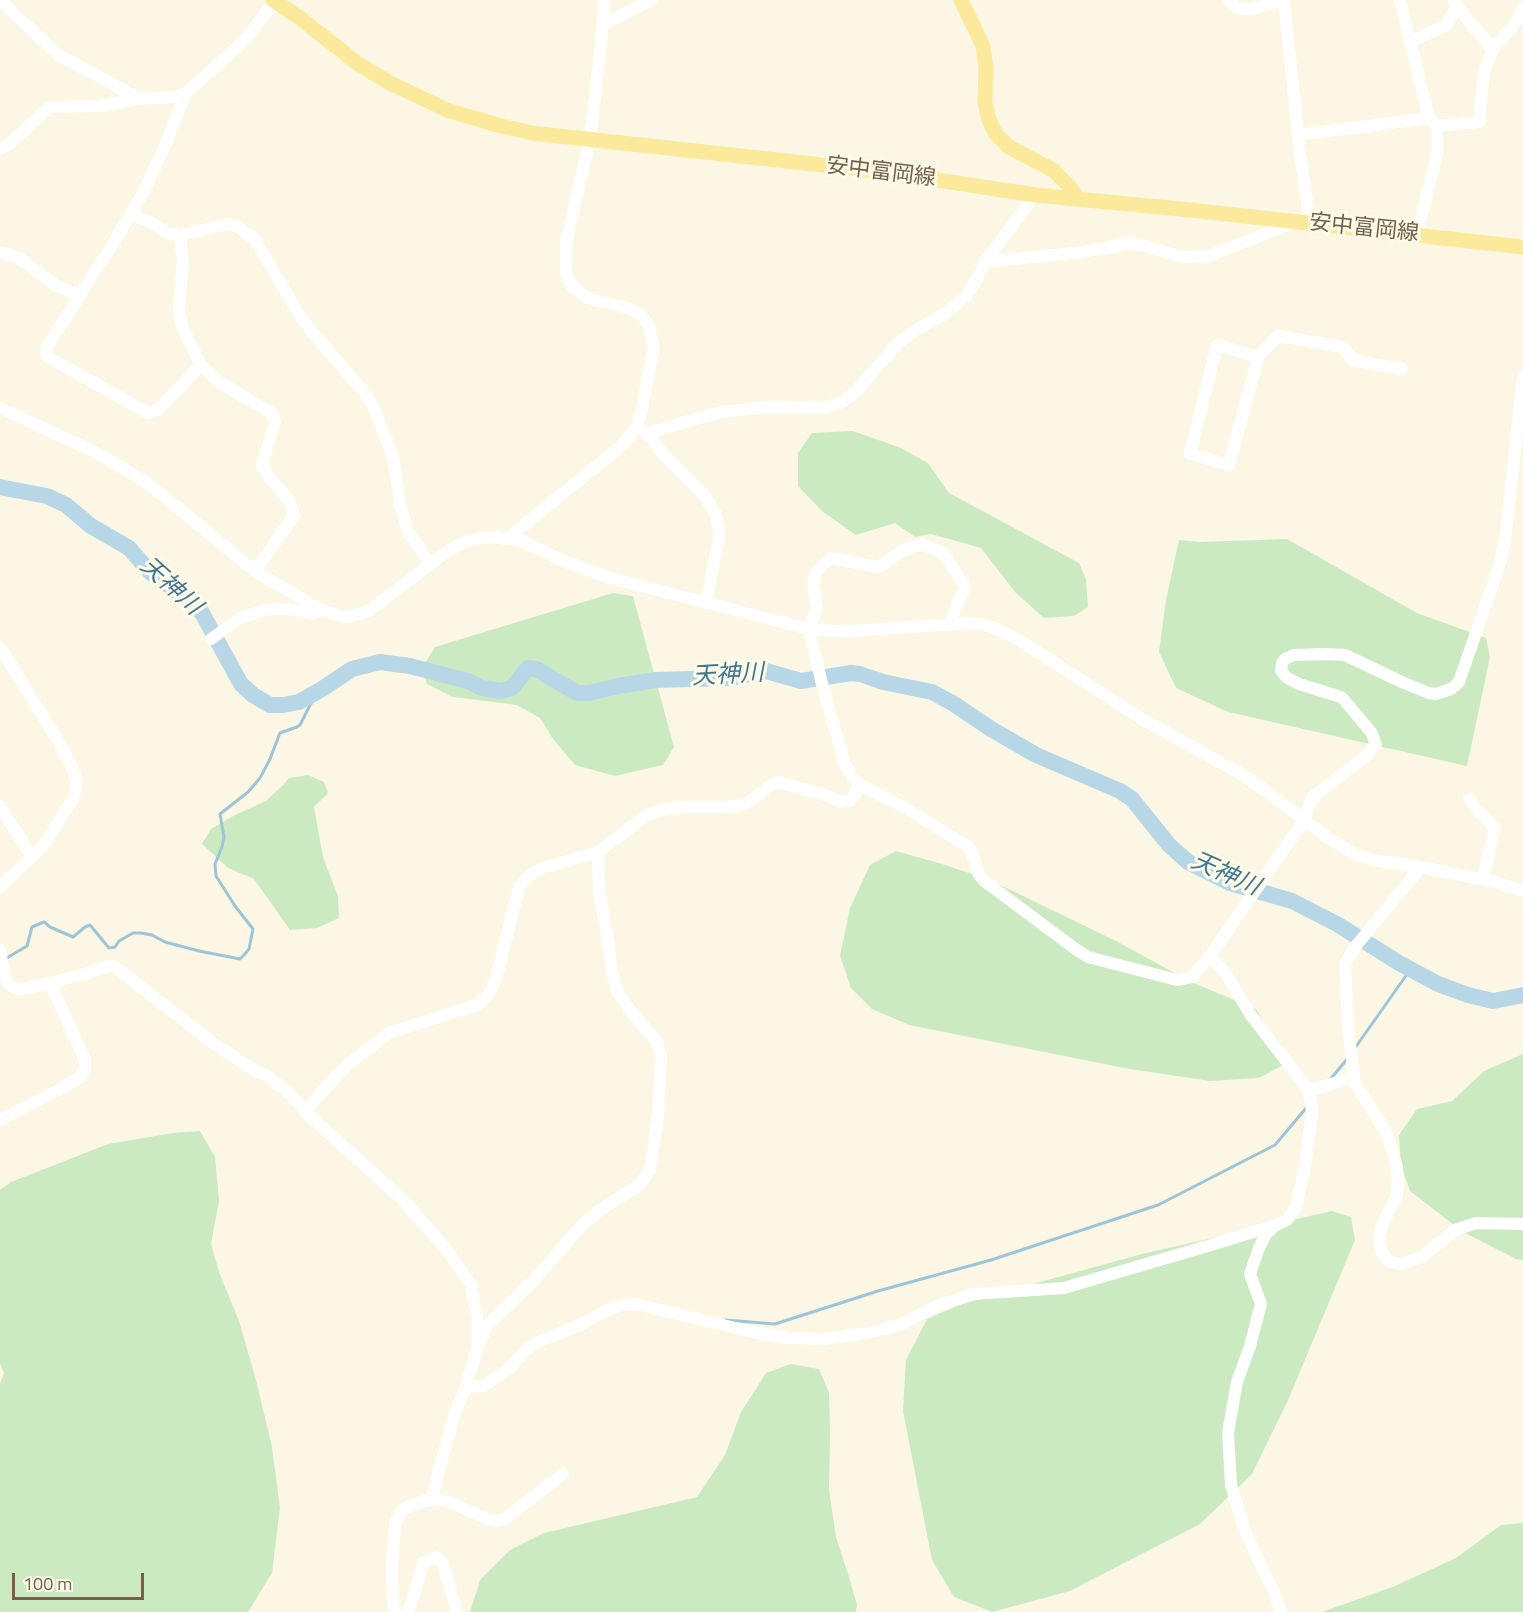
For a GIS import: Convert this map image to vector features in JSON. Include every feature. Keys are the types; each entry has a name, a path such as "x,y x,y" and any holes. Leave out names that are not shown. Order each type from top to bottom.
{"main road":[{"name":"安中富岡線","path":"274,0 357,63 390,83 447,110 532,133 886,172 1035,195 1523,247"},
{"path":"960,0 983,46 986,68 985,102 995,134 1009,147 1053,170 1078,198"}],"street":[{"path":"0,0 57,54 140,99"},
{"path":"0,149 11,143 49,107 100,106 140,99 174,97 186,93 244,41 274,0"},
{"path":"604,0 590,139 566,243 566,270 568,279 579,293 589,298 629,308 642,316 650,328 653,351 642,409 641,430 703,494 716,514 719,537 706,603"},
{"path":"603,25 651,0"},
{"path":"985,262 1083,252 1133,243 1183,257 1209,256 1304,222 1298,135 1283,0 1250,9 1237,8 1229,0"},
{"path":"1400,0 1433,122 1437,154 1417,235"},
{"path":"1410,42 1446,25 1456,3 1493,49"},
{"path":"1298,135 1433,122 1479,122 1484,71 1493,49 1517,21 1523,8"},
{"path":"186,93 143,193 46,349 48,357 148,413 158,410 201,365"},
{"path":"508,538 641,430 721,412 770,407 825,408 844,401 858,389 898,343 943,315 966,296 985,262 1035,195"},
{"path":"130,214 150,222 169,234 180,236 227,224 237,226 255,240 298,313 372,404 392,451 400,505 408,531 429,565"},
{"path":"180,236 183,262 179,307 182,327 201,365 219,382 271,413 275,422 262,466 289,500 294,516 255,571"},
{"path":"0,253 19,258 55,285 80,296"},
{"path":"1258,357 1217,345 1190,454 1229,465 1258,357 1278,336 1343,347 1353,360 1402,369"},
{"path":"949,625 965,586 943,553 922,544 902,551 879,567 830,558 816,572 813,584 817,608 809,629 845,765 852,776 860,784 907,809 967,846 972,852 982,880 1056,936 1088,957 1177,980 1192,977 1210,956 1305,820 1312,798 1368,754 1376,744 1371,732 1344,700 1299,684 1281,670 1282,663 1294,655 1344,655 1429,693 1444,692 1459,682 1501,560 1523,377"},
{"path":"0,408 97,453 146,482 255,571 321,610 348,617 369,611 442,555 480,538 508,538 522,541 610,578 809,629 852,631 969,623 985,625 1019,640 1142,719 1241,774 1331,840 1357,855 1381,862 1421,867 1499,883 1523,891"},
{"path":"215,636 240,618 269,609 290,609 311,614 321,610"},
{"path":"0,647 62,747 74,772 76,782 73,799 44,845 0,887"},
{"path":"305,1111 347,1065 389,1033 459,1012 477,1005 488,995 496,979 519,887 530,875 543,868 598,852 647,815 664,809 743,805 768,786 778,782 841,802 849,801 860,784"},
{"path":"1469,799 1479,812 1496,827 1483,880"},
{"path":"0,806 32,857"},
{"path":"431,1500 454,1416 487,1326 533,1281 582,1225 640,1184 650,1170 658,1116 661,1057 656,1041 618,993 612,973 598,892 598,852"},
{"path":"1421,867 1355,947 1345,964 1344,972 1355,1083 1387,1134 1397,1167 1396,1195 1379,1236 1382,1253 1387,1260 1401,1264 1422,1257 1455,1230 1476,1223 1523,1224"},
{"path":"0,950 3,972 10,987 14,988 21,989 50,983 109,966 115,967 213,1042 291,1095 305,1111 403,1200 448,1251 471,1285 477,1317 477,1349"},
{"path":"466,1387 483,1386 509,1369 535,1343 622,1305 636,1304 705,1322 787,1338 834,1338 868,1333 900,1324 937,1306 974,1294 1064,1288 1287,1220 1296,1207 1305,1165 1312,1113 1308,1091 1250,1014 1225,972 1210,956"},
{"path":"0,1120 57,1091 86,1071 85,1059 50,983"},
{"path":"1308,1091 1354,1077"},
{"path":"1276,1225 1266,1234 1250,1274 1261,1304 1250,1346 1237,1382 1228,1433 1231,1485 1245,1529 1281,1612"},
{"path":"395,1612 392,1568 395,1524 405,1508 438,1499 496,1521 505,1519 563,1474"},
{"path":"407,1612 424,1562 436,1557 443,1564 457,1612"}],"green space":[{"path":"853,431 901,448 928,463 949,493 1079,563 1086,579 1088,607 1074,616 1044,618 1015,592 981,548 931,534 915,537 895,523 856,535 823,512 798,486 798,453 812,433"},
{"path":"1287,539 1417,613 1486,638 1490,657 1467,766 1228,712 1176,688 1159,652 1166,600 1179,540 1199,542"},
{"path":"613,593 633,596 674,747 663,765 615,776 575,765 553,739 540,718 517,705 453,697 427,684 422,668 435,647"},
{"path":"308,775 324,782 328,793 314,807 323,857 338,896 339,918 317,928 290,930 254,879 228,868 202,844 211,829 266,801 289,778"},
{"path":"896,851 990,880 1116,941 1191,982 1256,1009 1274,1039 1283,1065 1259,1078 1210,1081 1130,1069 909,1025 872,1009 851,988 840,956 850,908 870,865"},
{"path":"1523,1054 1523,1260 1516,1259 1463,1232 1410,1191 1401,1166 1399,1135 1417,1109 1452,1101 1484,1071"},
{"path":"200,1131 215,1157 219,1201 211,1244 219,1272 239,1321 272,1447 280,1508 272,1573 248,1612 0,1612 0,1384 4,1373 0,1363 0,1190 11,1182 108,1144"},
{"path":"1332,1211 1351,1217 1355,1240 1289,1398 1252,1474 1200,1524 1070,1591 992,1612 954,1597 932,1560 903,1411 906,1360 927,1319 964,1303 1142,1254"},
{"path":"791,1364 819,1369 829,1393 829,1490 836,1537 857,1605 856,1612 470,1612 480,1580 510,1550 544,1533 697,1497 725,1455 741,1412 766,1373"},
{"path":"1523,1523 1523,1612 1322,1612 1395,1586 1456,1558 1501,1525"}],"waterway":[{"name":"天神川","path":"0,487 47,496 66,505 91,526 129,548 150,572 190,601 202,613 241,684 253,695 270,705 299,702 352,669 380,662 410,666 468,681 482,688 501,691 512,688 528,668 536,669 577,693 589,693 656,680 731,678 766,671 801,681 851,673 860,674 883,682 932,692 1036,755 1120,791 1132,799 1169,845 1188,862 1230,883 1292,901 1337,924 1399,963 1438,984 1493,1001 1523,995"},
{"path":"5,959 27,946 32,927 44,922 73,937 90,925 109,948 115,947 119,941 133,933 141,933 199,951 240,959 249,949 253,929 216,876 215,864 224,837 220,814 248,792 260,778 280,733 300,725 310,705 322,689"},
{"path":"1355,1048 1410,970"},
{"path":"1329,1081 1348,1058"},
{"path":"726,1320 775,1324 878,1291 991,1260 1158,1205 1275,1145 1307,1107"}]}
